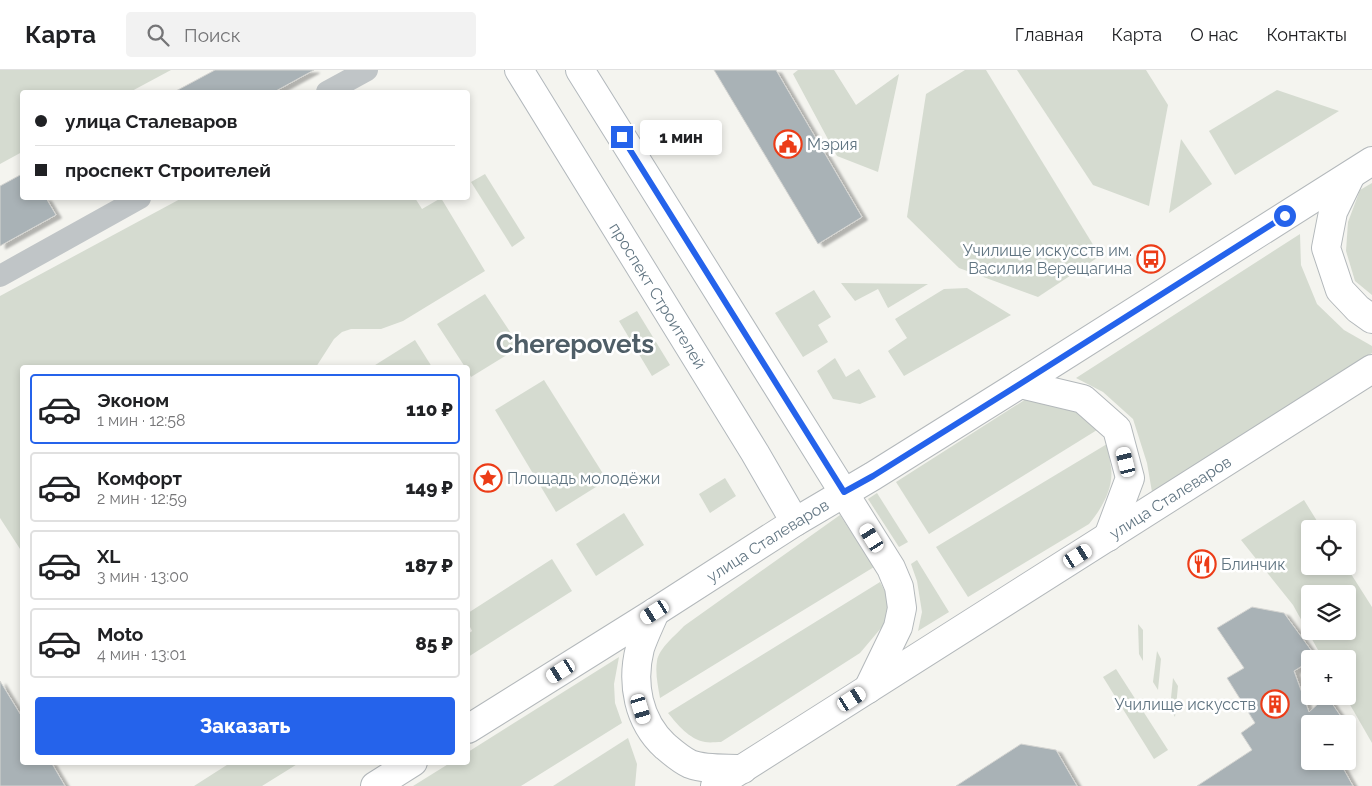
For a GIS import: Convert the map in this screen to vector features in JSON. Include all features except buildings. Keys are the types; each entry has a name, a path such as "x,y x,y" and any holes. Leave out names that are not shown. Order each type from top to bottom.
{"main road":[{"name":"проспект Строителей","path":"519,70 750,445 795,522"},
{"path":"580,70 891,568 899,587 902,608 898,627 868,689"},
{"name":"улица Сталеваров","path":"470,728 795,522 873,476 1020,384 1361,168"},
{"path":"1361,168 1333,212 1326,248 1340,290 1358,309 1372,319"},
{"name":"улица Сталеваров","path":"716,786 1372,369"},
{"path":"1020,384 1083,399 1117,429 1130,478 1108,537"},
{"path":"655,612 640,647 636,675 638,698 644,719 657,738 689,763 706,767 743,769"},
{"path":"375,786 408,765"}],"street":[{"path":"331,90 367,70"},
{"path":"0,276 136,200"}],"shaded area":[{"path":"0,70 171,70 134,90 20,90 20,153 0,164"},
{"path":"798,70 834,70 856,105 899,74 878,172 837,156 793,74"},
{"path":"965,70 986,70 1100,256 1038,297 959,268 907,217 926,94"},
{"path":"1017,70 1146,70 1168,105 1149,206 1093,185"},
{"path":"1277,90 1339,111 1235,175 1209,131"},
{"path":"1181,139 1212,184 1169,213"},
{"path":"485,174 525,238 512,247 471,182"},
{"path":"1372,183 1372,295 1355,281 1346,251 1348,222 1360,190"},
{"path":"178,200 416,200 422,209 438,200 442,200 485,271 403,321 381,329 351,329 342,332 334,339 317,365 20,365 20,549 0,518 0,296"},
{"path":"1300,234 1301,265 1317,304 1344,330 1372,346 1372,353 1152,492 1147,463 1133,419 1103,392 1076,378"},
{"path":"841,283 928,284 888,308 878,289 855,301"},
{"path":"967,288 1011,315 904,376 888,351 907,338 895,319 944,289"},
{"path":"814,290 831,317 818,325 828,342 803,357 775,313"},
{"path":"485,294 520,347 471,377 470,365 464,365 437,324"},
{"path":"637,311 670,365 652,376 619,321"},
{"path":"415,340 431,365 375,365"},
{"path":"835,358 846,377 859,369 876,397 860,404 833,399 817,371"},
{"path":"544,380 607,480 556,512 495,410"},
{"path":"1026,399 1071,406 1097,430 929,534 896,482"},
{"path":"1107,444 1111,467 1111,483 1106,497 1089,524 968,597 936,547"},
{"path":"725,478 736,496 710,513 699,494"},
{"path":"877,493 908,542 899,547 868,499"},
{"path":"1304,500 1316,520 1301,520 1301,575 1352,575 1372,607 1372,743 1350,705 1356,705 1356,650 1318,650 1312,640 1356,640 1356,585 1301,585 1301,619 1293,605 1241,540"},
{"path":"624,513 644,545 596,576 576,544"},
{"path":"840,515 874,567 660,698 656,666 658,656 672,638 684,626"},
{"path":"552,559 572,591 470,656 470,632 472,631 470,627 470,612"},
{"path":"917,560 949,612 918,631 922,612 917,581 911,564"},
{"path":"880,582 889,599 887,621 860,653 721,742 705,742 694,738 684,731 668,713"},
{"path":"1138,624 1143,630 1143,661 1139,654"},
{"path":"1157,651 1161,659 1158,690 1153,682"},
{"path":"619,657 614,684 615,703 622,723 521,786 413,786 447,765 470,765 470,751"},
{"path":"1116,669 1168,750 1154,759 1103,677"},
{"path":"1173,678 1178,686 1175,717 1170,708"},
{"path":"628,738 637,764 635,786 553,786"},
{"path":"227,765 296,765 262,786 194,786"}],"place":[{"name":"Мэрия","path":"788,144"},
{"name":"Училище искусств им. Василия Верещагина","path":"1151,259"},
{"name":"Площадь молодёжи","path":"488,478"},
{"name":"Блинчик","path":"1202,564"},
{"name":"Училище искусств","path":"1275,704"}],"district":[{"name":"Cherepovets","path":"575,344"}],"route":[{"path":"622,137 844,492 873,476 1020,384 1285,216"}]}
